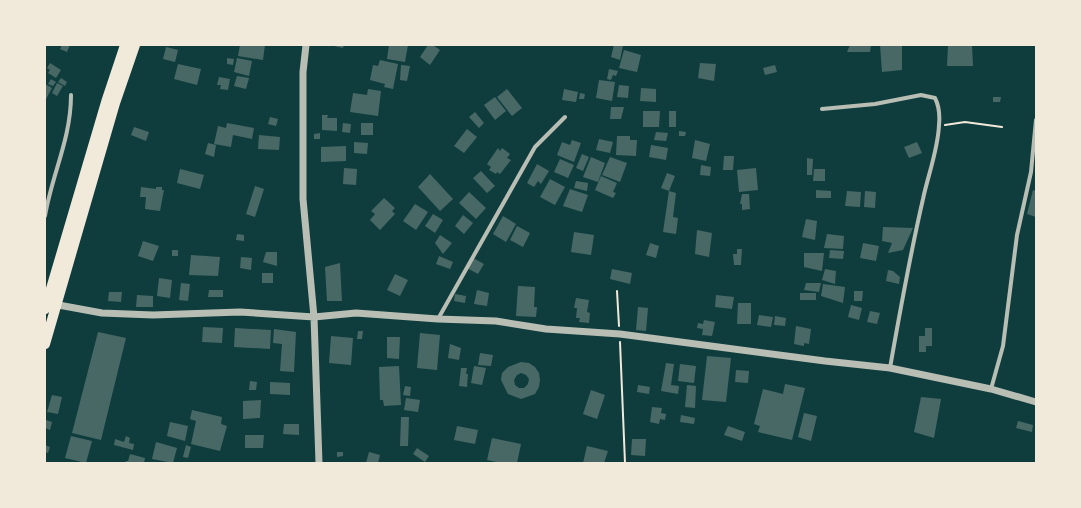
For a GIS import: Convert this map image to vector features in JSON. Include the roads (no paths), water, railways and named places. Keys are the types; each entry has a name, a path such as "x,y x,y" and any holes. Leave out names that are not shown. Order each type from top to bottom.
{"highway":[{"path":"45,344 48,304 107,99 125,45"},
{"path":"48,304 135,45"}],"street":[{"path":"306,45 303,72 303,199 314,317 319,463"},
{"path":"45,216 48,197 64,150 71,116 71,95"},
{"path":"822,109 876,104 921,95 935,98 939,106 940,125 903,292 890,368"},
{"path":"438,319 535,147 565,117"},
{"path":"991,388 1003,346 1015,250 1032,172 1036,120"},
{"path":"48,304 102,313 153,315 240,312 314,317 356,313 438,319 496,321 546,329 620,334 890,368 991,388 1036,402"}]}
